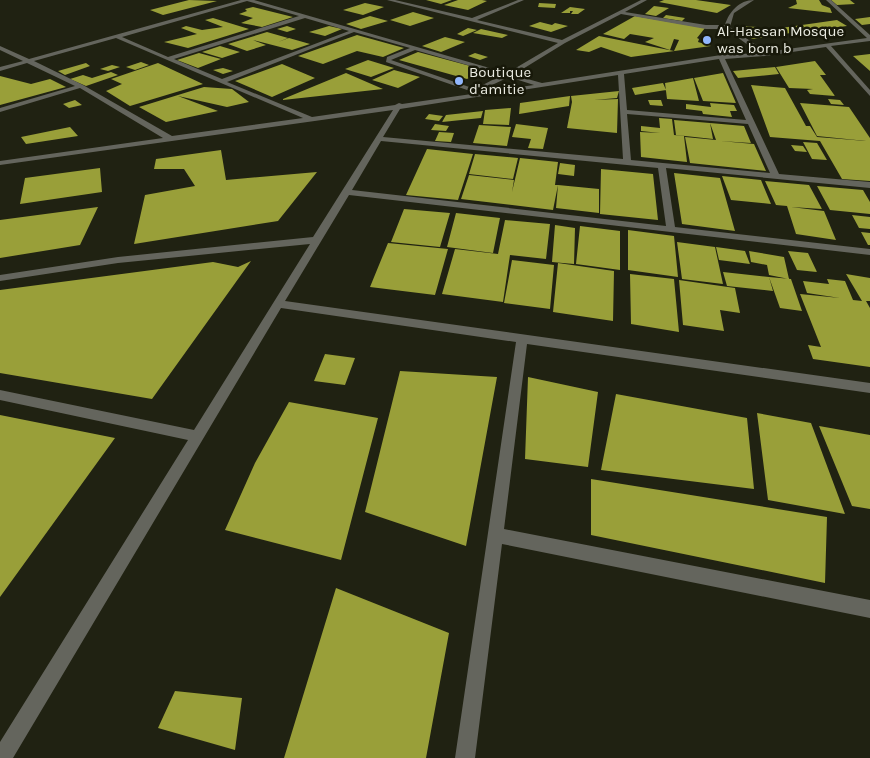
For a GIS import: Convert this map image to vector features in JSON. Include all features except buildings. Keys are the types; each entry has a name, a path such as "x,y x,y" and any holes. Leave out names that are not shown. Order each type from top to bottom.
{"street":[{"path":"0,69 248,0 543,85"},
{"path":"389,0 563,42"},
{"path":"472,20 522,0"},
{"path":"461,98 508,75 563,42 645,0"},
{"path":"727,28 732,12 752,0"},
{"path":"828,0 870,38"},
{"path":"621,13 706,27 727,28 765,54"},
{"path":"168,59 305,16"},
{"path":"223,81 355,30"},
{"path":"118,36 168,59 310,118"},
{"path":"0,163 399,105 461,98 621,72 765,54 870,38"},
{"path":"827,45 870,94"},
{"path":"0,48 81,86 171,139"},
{"path":"413,48 389,58 388,61 475,91"},
{"path":"721,58 775,176"},
{"path":"621,72 628,162"},
{"path":"0,110 81,86"},
{"path":"2,758 399,105"},
{"path":"624,112 750,122"},
{"path":"379,139 870,185"},
{"path":"662,166 670,230"},
{"path":"345,192 870,252"},
{"path":"0,278 118,260 317,240"},
{"path":"278,304 870,388"},
{"path":"465,758 522,339"},
{"path":"0,396 198,436"},
{"path":"495,535 870,609"}],"place":[{"name":"Al-Hassan Mosque was born b","path":"707,40"},
{"name":"Boutique d'amitie","path":"459,81"}]}
